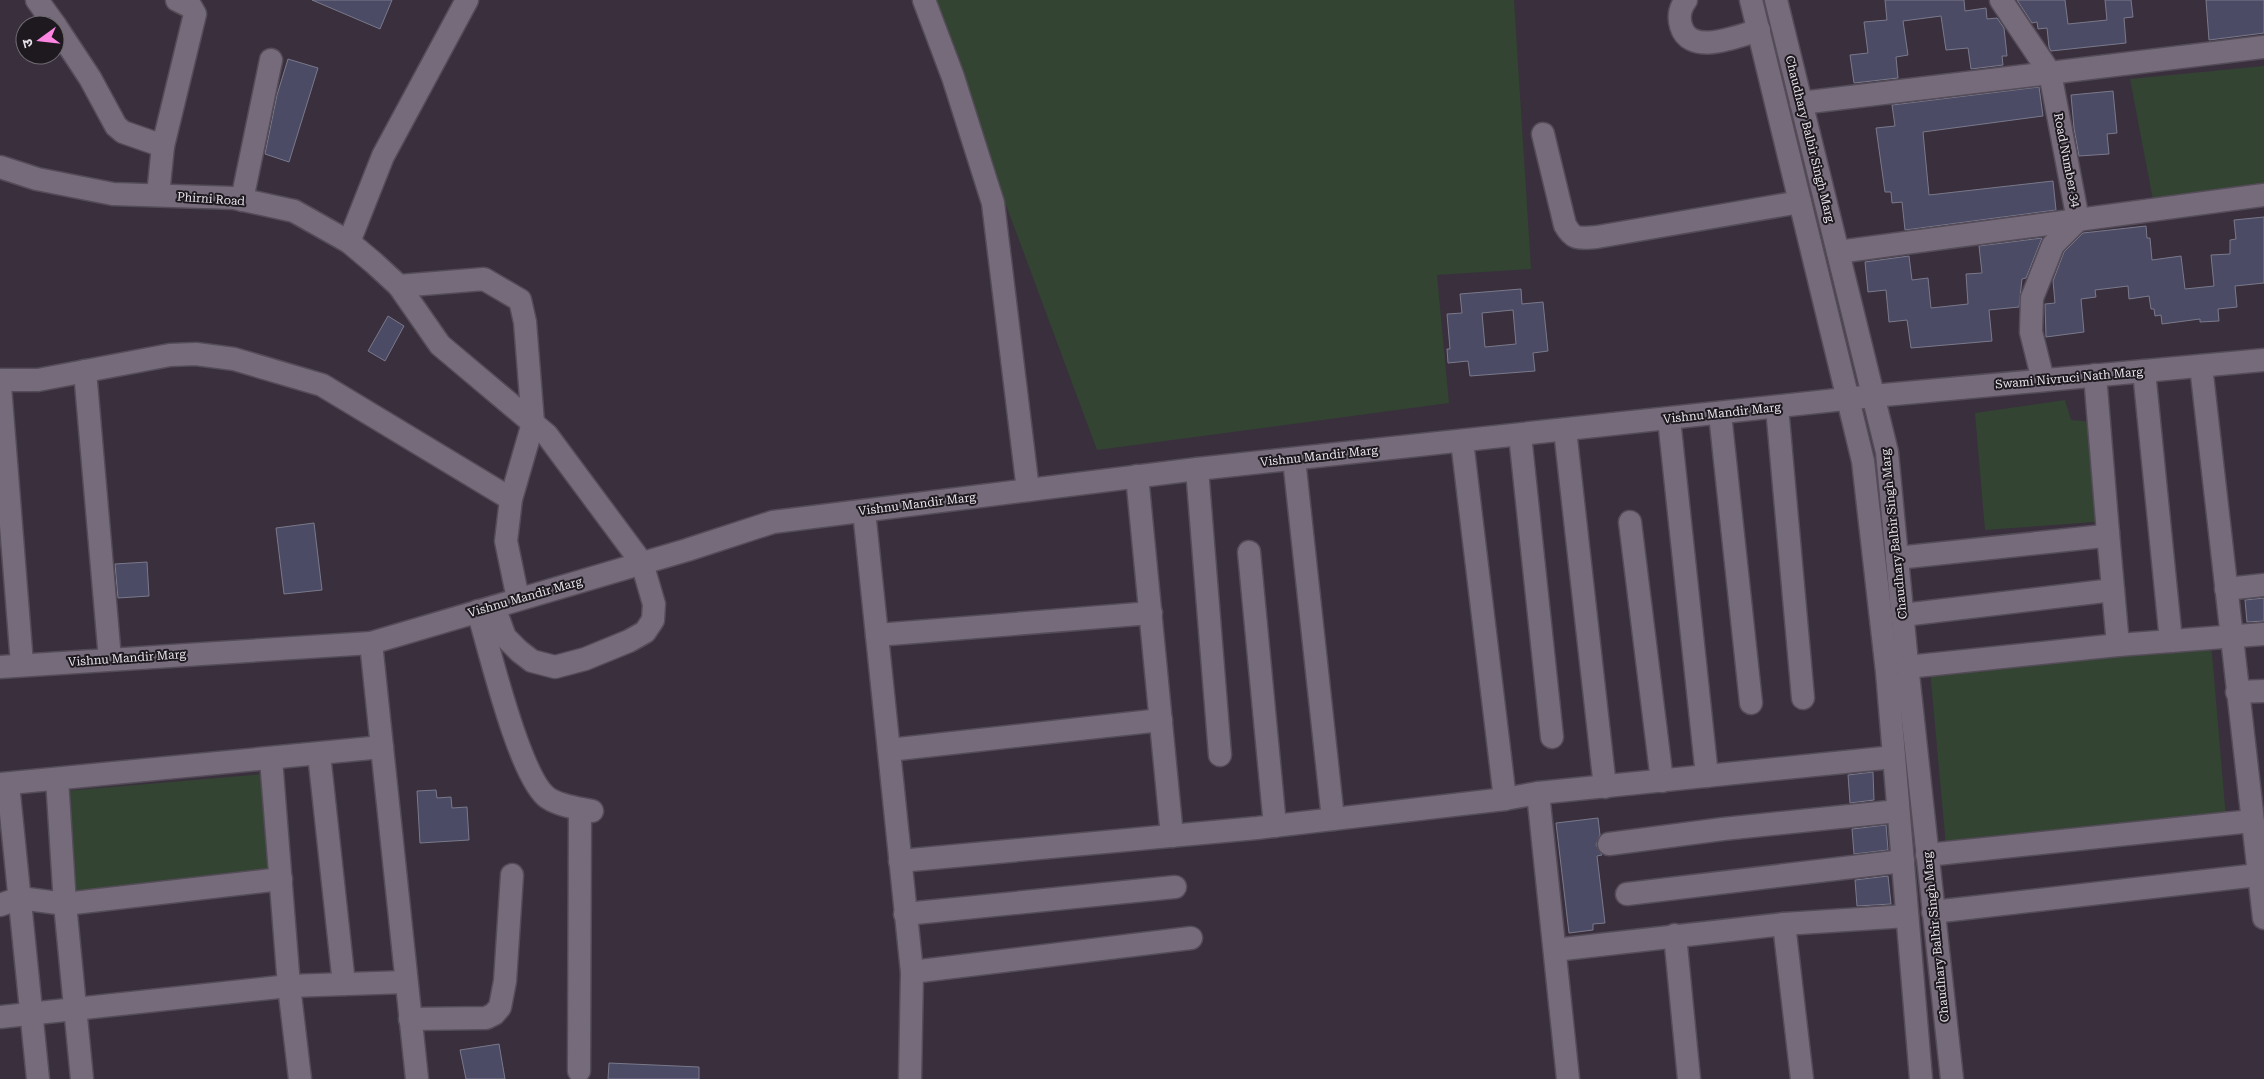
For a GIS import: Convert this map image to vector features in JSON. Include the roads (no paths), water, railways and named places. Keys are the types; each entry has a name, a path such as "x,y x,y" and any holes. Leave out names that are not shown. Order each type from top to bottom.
{"street":[{"path":"36,0 47,15"},
{"path":"158,196 163,146 195,14 191,7 177,0"},
{"path":"349,242 383,156 468,0"},
{"path":"924,0 954,77 993,203 1028,490"},
{"path":"1686,0 1679,18 1681,28 1686,36 1692,40 1706,44 1758,30"},
{"name":"Chaudhary Balbir Singh Marg","path":"1751,0 1864,461 1887,672 1921,1079"},
{"name":"Chaudhary Balbir Singh Marg","path":"1776,0 1887,452 1927,855 1952,1079"},
{"name":"Road Number 34","path":"2001,0 2050,73 2078,220 2053,245 2032,298 2031,332 2043,380"},
{"path":"65,40 90,78 116,126 123,132 163,146"},
{"path":"1801,103 2264,47"},
{"path":"242,200 271,60"},
{"path":"1543,134 1565,225 1571,235 1579,238 1597,237 1800,202"},
{"name":"Phirni Road","path":"0,167 37,179 113,194 242,200 294,211 349,242 399,286 440,345 547,435 642,563"},
{"path":"1838,252 2264,194"},
{"path":"399,286 484,279 520,300 525,322 533,423 511,499 506,542 518,599"},
{"path":"0,380 38,380 170,355 196,354 234,359 322,385 511,499"},
{"name":"Swami Nivruci Nath Marg","path":"1848,400 1873,396 2264,360"},
{"path":"2201,366 2264,918"},
{"path":"85,371 110,659"},
{"path":"2144,371 2171,642"},
{"path":"2095,375 2118,645"},
{"path":"0,386 22,664"},
{"name":"Vishnu Mandir Marg","path":"0,667 22,664 371,642 642,563 773,522 1197,469 1848,400"},
{"path":"1777,407 1803,698"},
{"path":"1720,414 1751,702"},
{"path":"1670,419 1707,776"},
{"path":"1564,430 1605,787"},
{"path":"1520,435 1552,737"},
{"path":"1462,441 1505,799"},
{"path":"1294,459 1333,819"},
{"path":"1197,469 1220,755"},
{"path":"1137,476 1172,836"},
{"path":"864,511 912,972 910,1079"},
{"path":"1630,522 1662,781"},
{"path":"1897,558 2104,536 2108,532"},
{"path":"1249,552 1275,826"},
{"path":"486,609 505,637 518,651 532,660 554,667 585,659 629,641 645,632 653,620 654,604 642,563"},
{"path":"2226,589 2264,584"},
{"path":"1903,615 2113,590"},
{"path":"486,609 514,734 534,781 546,797 559,803 586,810 580,1071"},
{"path":"877,635 1151,613"},
{"path":"1908,666 2118,645 2264,634"},
{"path":"371,642 417,1079"},
{"path":"2237,692 2264,691"},
{"path":"888,750 1161,720"},
{"path":"38,1079 32,1014 10,902 4,784 382,747"},
{"path":"319,754 344,984"},
{"path":"900,861 1275,826 1505,799 1538,793 1894,757"},
{"path":"271,758 289,986 300,1079"},
{"path":"57,779 65,904 82,1079"},
{"path":"1538,793 1568,1079"},
{"path":"1610,844 1723,829 1898,811"},
{"path":"1927,855 2252,821"},
{"path":"1627,894 1902,861"},
{"path":"410,1020 486,1018 494,1014 500,1007 505,981 512,875"},
{"path":"1933,912 2258,875"},
{"path":"10,902 65,904 281,879"},
{"path":"906,914 1175,887"},
{"path":"1555,950 1784,924 1907,916"},
{"path":"1784,924 1802,1079"},
{"path":"1675,935 1689,1079"},
{"path":"912,972 1191,938"},
{"path":"0,1017 289,986 406,982"}]}
